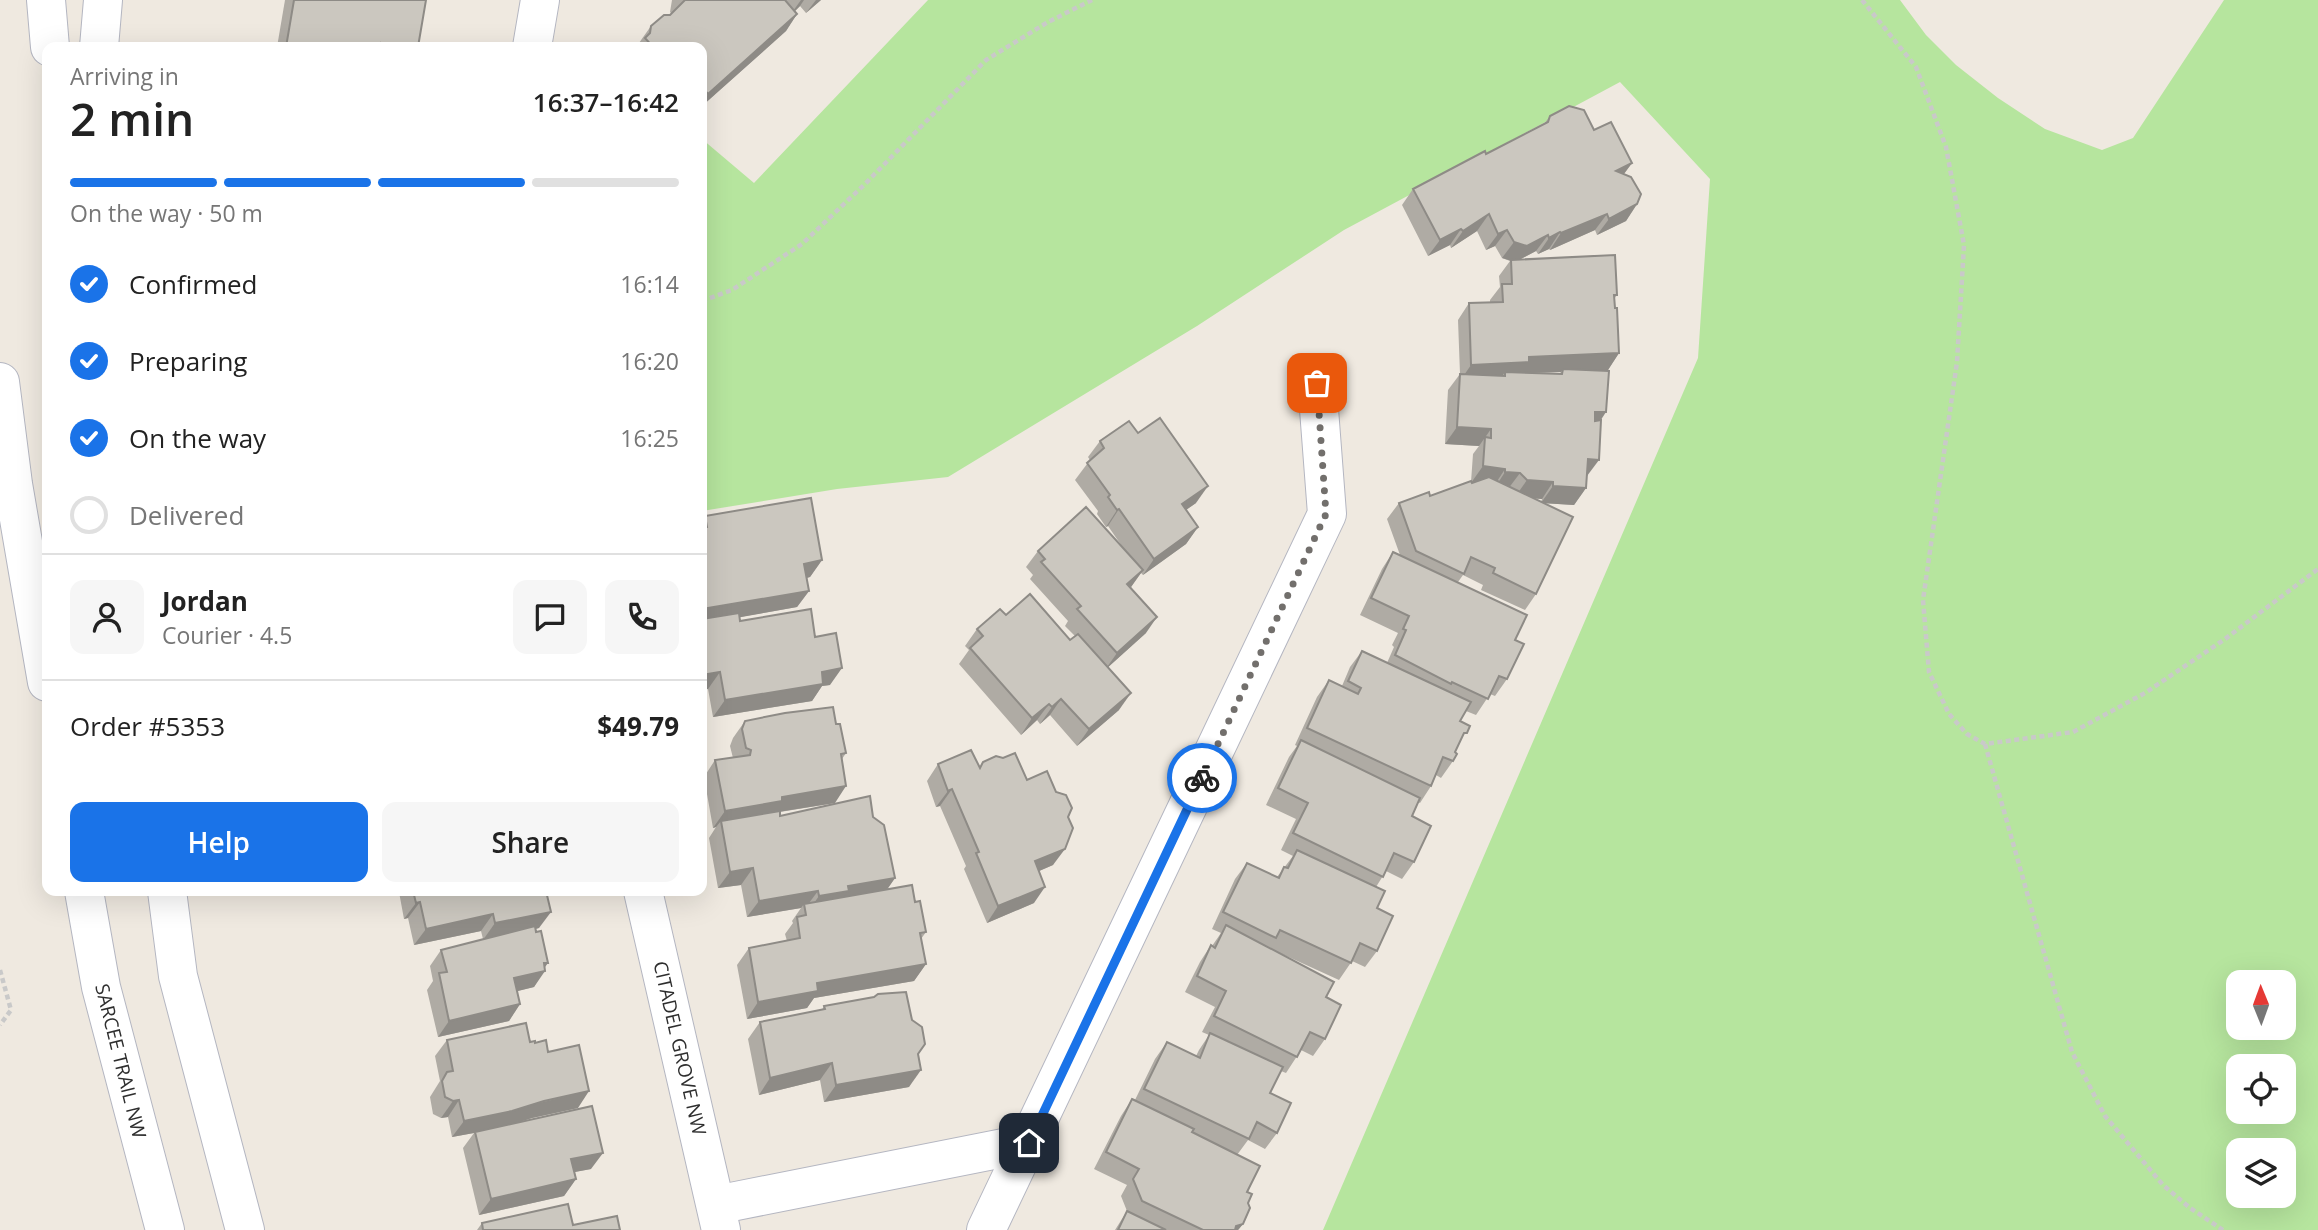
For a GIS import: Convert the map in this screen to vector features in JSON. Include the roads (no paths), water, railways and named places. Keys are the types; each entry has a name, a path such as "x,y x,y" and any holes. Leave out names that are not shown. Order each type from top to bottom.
{"street":[{"path":"46,0 50,42"},
{"path":"99,42 103,0"},
{"path":"533,42 540,0"},
{"path":"0,382 12,484 42,654"},
{"path":"986,1230 1326,514 1317,383"},
{"name":"SARCEE TRAIL NW","path":"85,896 101,987 165,1230"},
{"path":"168,896 178,976 246,1230"},
{"name":"CITADEL GROVE NW","path":"644,896 719,1218 1029,1143"}]}
